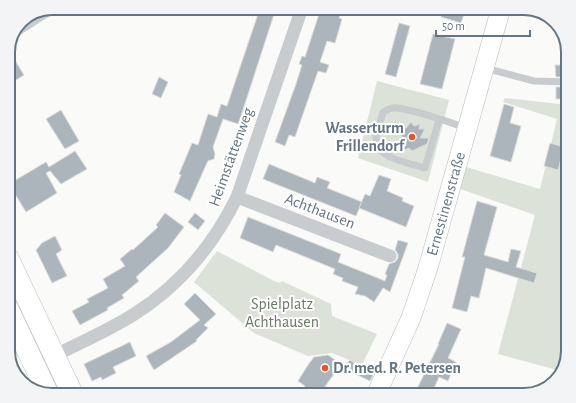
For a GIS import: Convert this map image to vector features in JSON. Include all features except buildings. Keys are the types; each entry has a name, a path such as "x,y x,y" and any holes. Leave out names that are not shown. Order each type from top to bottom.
{"main road":[{"name":"Ernestinenstraße","path":"379,388 411,318 423,285 469,128 499,15"},
{"path":"15,273 70,388"},
{"path":"15,324 45,387"}],"street":[{"name":"Heimstättenweg","path":"54,356 135,314 158,297 195,264 224,224 237,197 300,15"},
{"name":"Achthausen","path":"237,197 390,256"}],"lane":[{"path":"485,68 534,81 561,82"},
{"path":"439,120 425,168 382,154 376,146 376,140 383,112 388,109 396,108 469,128"}],"green space":[{"path":"377,81 449,100 428,182 358,158"},
{"path":"505,98 561,104 561,356 556,370 498,354 535,215 460,189 466,167 540,189 557,119 503,102"},
{"name":"Spielplatz Achthausen","path":"217,251 274,281 280,283 282,281 331,304 332,316 377,334 362,365 332,353 308,356 254,333 194,282"},
{"path":"15,289 63,388 55,388 15,308"}],"place":[{"name":"Wasserturm Frillendorf","path":"412,137"},
{"name":"Dr. med. R. Petersen","path":"325,368"}]}
